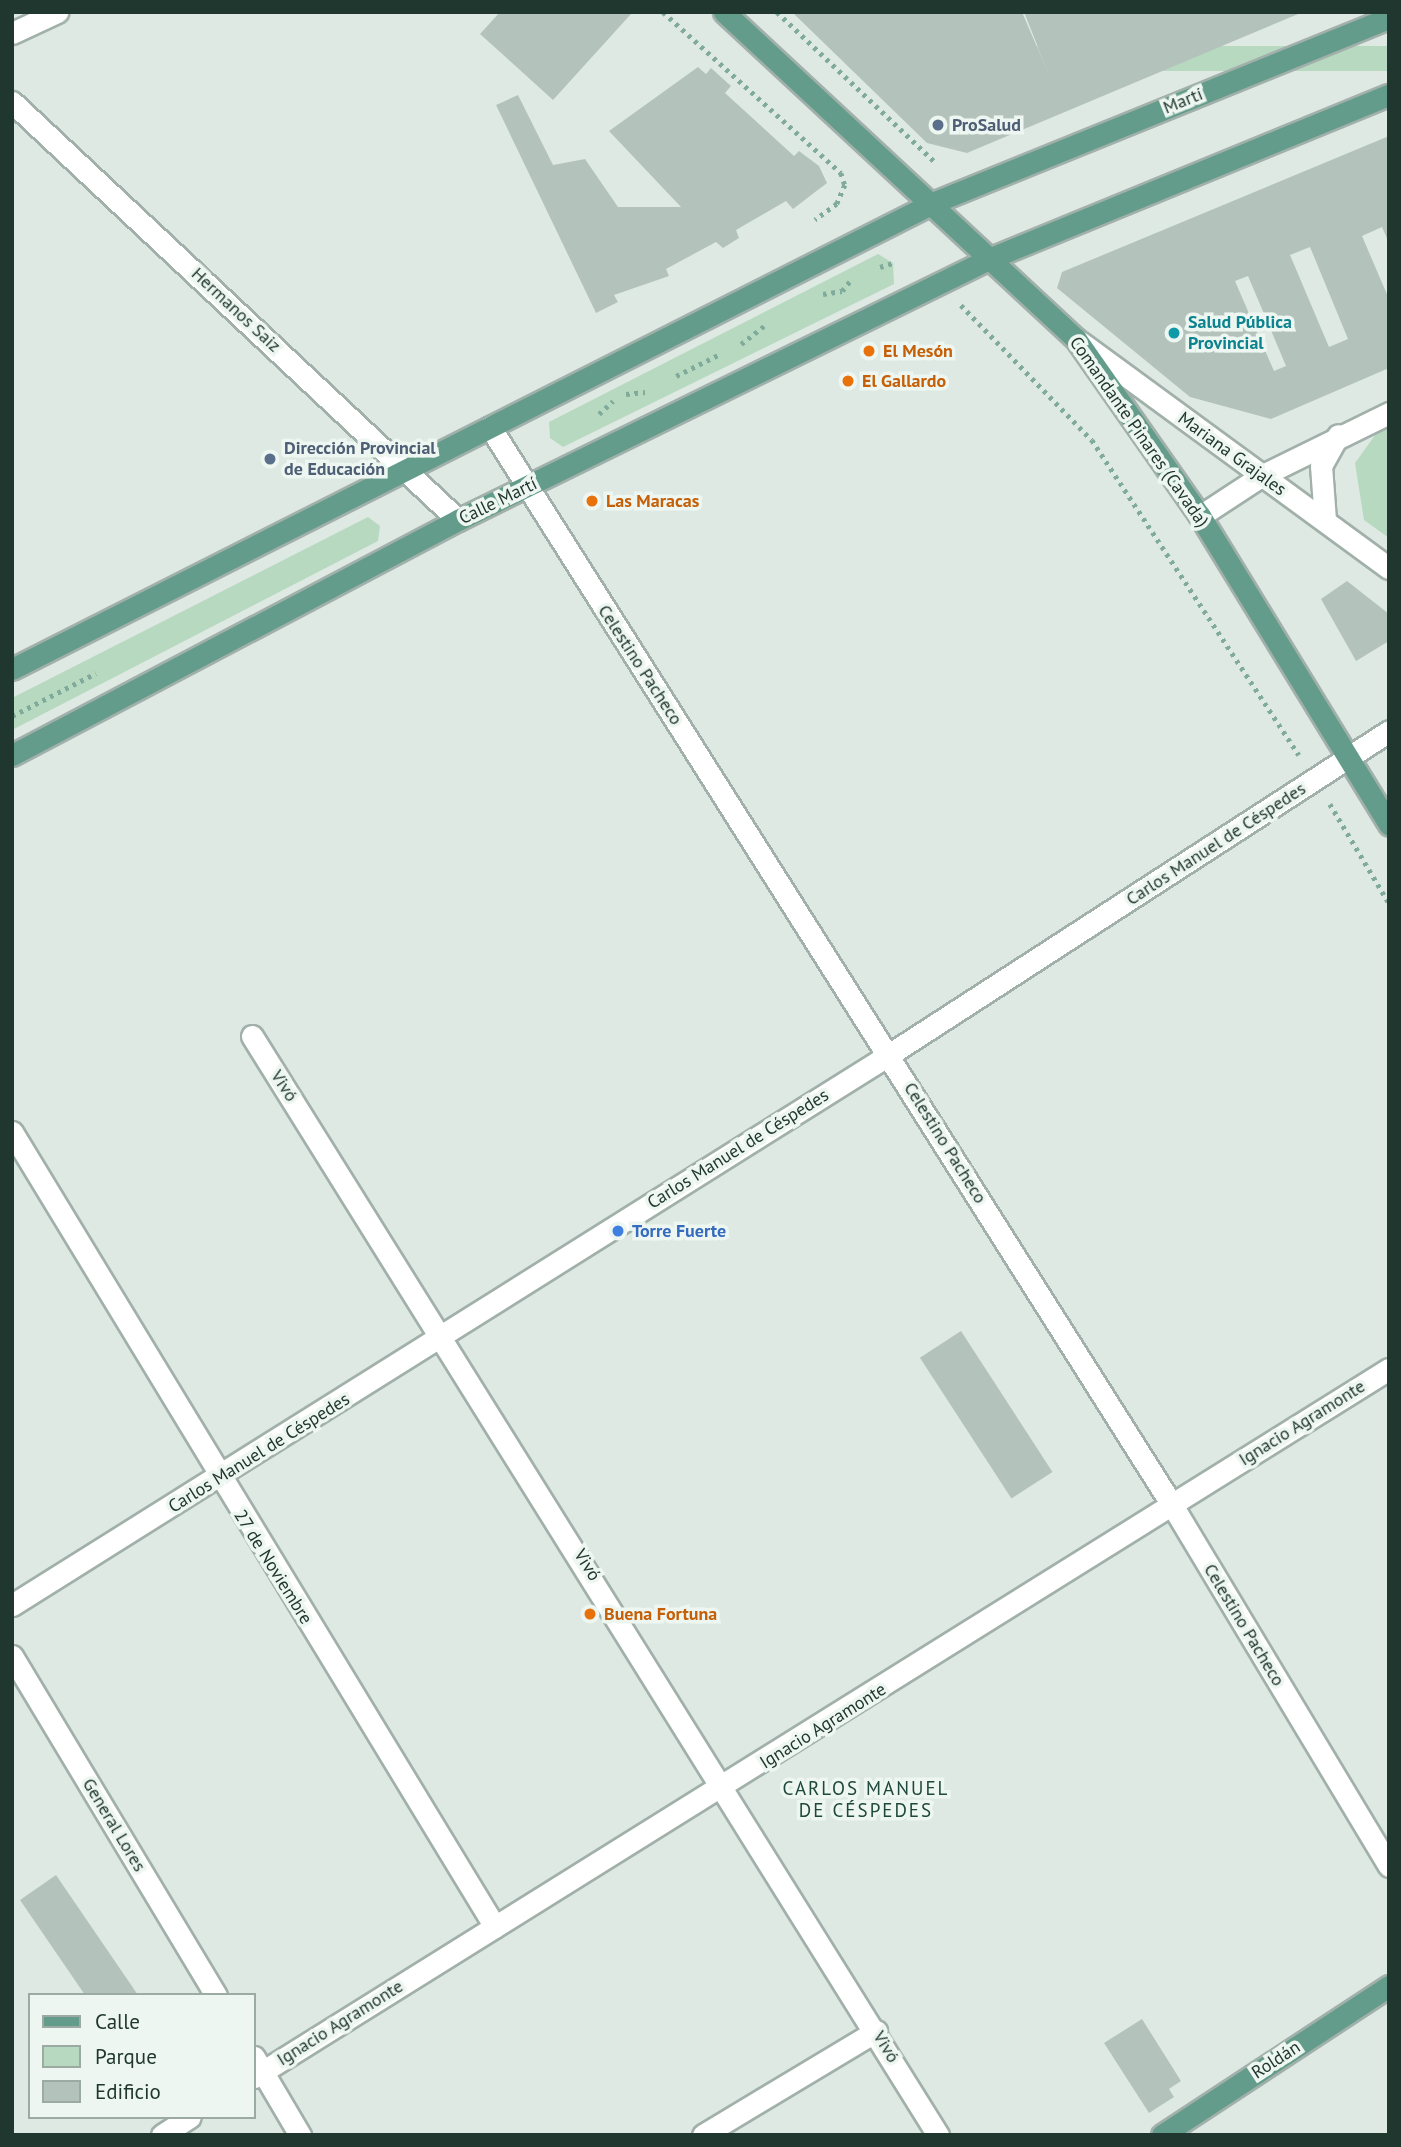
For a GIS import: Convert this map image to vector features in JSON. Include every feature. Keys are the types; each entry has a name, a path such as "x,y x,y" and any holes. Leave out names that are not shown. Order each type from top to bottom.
{"main road":[{"name":"Comandante Pinares (Cavada)","path":"724,12 935,202 1076,339 1200,516 1389,825"},
{"name":"Martí","path":"935,202 1389,18"},
{"path":"990,258 1389,95"},
{"path":"12,669 935,202"},
{"name":"Calle Martí","path":"12,755 458,520 990,258"},
{"name":"Roldán","path":"1163,2135 1389,1986"}],"street":[{"path":"12,33 57,12"},
{"name":"Hermanos Saiz","path":"12,102 407,468 458,520"},
{"name":"Mariana Grajales","path":"1076,339 1261,477 1389,568"},
{"path":"1200,516 1261,477 1338,435 1389,413"},
{"name":"Celestino Pacheco","path":"489,427 890,1054 1172,1505 1389,1866"},
{"path":"1325,520 1321,466 1338,435"},
{"name":"Carlos Manuel de Céspedes","path":"12,1605 219,1479 444,1334 890,1054 1389,731"},
{"name":"Vivó","path":"252,1036 444,1334 938,2135"},
{"name":"27 de Noviembre","path":"12,1132 219,1479 495,1927"},
{"name":"Ignacio Agramonte","path":"257,2069 726,1788 1389,1368"},
{"name":"General Lores","path":"12,1656 215,1993"},
{"path":"703,2135 876,2031"},
{"path":"257,2069 300,2135"},
{"path":"162,2135 187,2119"}],"path":[{"path":"663,12 841,173 845,185 838,204 815,220"},
{"path":"777,12 937,164 949,163"},
{"path":"868,270 893,263"},
{"path":"817,295 842,291 856,273"},
{"path":"956,301 1092,440 1315,780 1389,903"},
{"path":"734,351 773,318"},
{"path":"667,384 693,363 723,354"},
{"path":"595,418 621,394 658,391"}],"green space":[{"path":"996,46 1389,46 1389,71 996,71"},
{"path":"878,254 893,263 894,284 563,447 550,438 549,422"},
{"path":"1389,428 1389,538 1364,520 1355,463 1378,431"},
{"path":"368,517 380,526 378,541 12,730 12,698"}],"building":[{"path":"500,12 631,14 553,100 480,34"},
{"path":"792,12 1022,12 1049,75 1024,12 1303,12 967,153 927,143"},
{"path":"698,67 706,74 711,68 731,86 725,93 794,156 799,151 819,166 827,183 793,209 786,201 736,230 739,238 723,248 716,242 666,269 669,276 614,295 618,302 596,313 496,105 518,95 553,165 585,159 618,207 681,207 609,131"},
{"path":"1389,136 1389,243 1382,227 1362,236 1389,299 1389,368 1271,419 1190,397 1057,288 1062,272","holes":["1310,247 1348,339 1329,347 1290,255","1248,276 1286,366 1274,371 1235,281"]},
{"path":"1347,581 1389,614 1389,641 1356,661 1321,599"},
{"path":"961,1331 1052,1472 1011,1499 920,1358"},
{"path":"56,1875 137,1993 84,1993 20,1900"},
{"path":"1142,2019 1181,2081 1169,2089 1174,2097 1149,2113 1104,2043"}],"place":[{"name":"ProSalud","path":"938,125"},
{"name":"Salud Pública Provincial","path":"1174,333"},
{"name":"El Mesón","path":"869,351"},
{"name":"El Gallardo","path":"848,381"},
{"name":"Dirección Provincial de Educación","path":"270,459"},
{"name":"Las Maracas","path":"592,501"},
{"name":"Torre Fuerte","path":"618,1231"},
{"name":"Buena Fortuna","path":"590,1614"}],"district":[{"name":"CARLOS MANUEL DE CÉSPEDES","path":"866,1800"}]}
